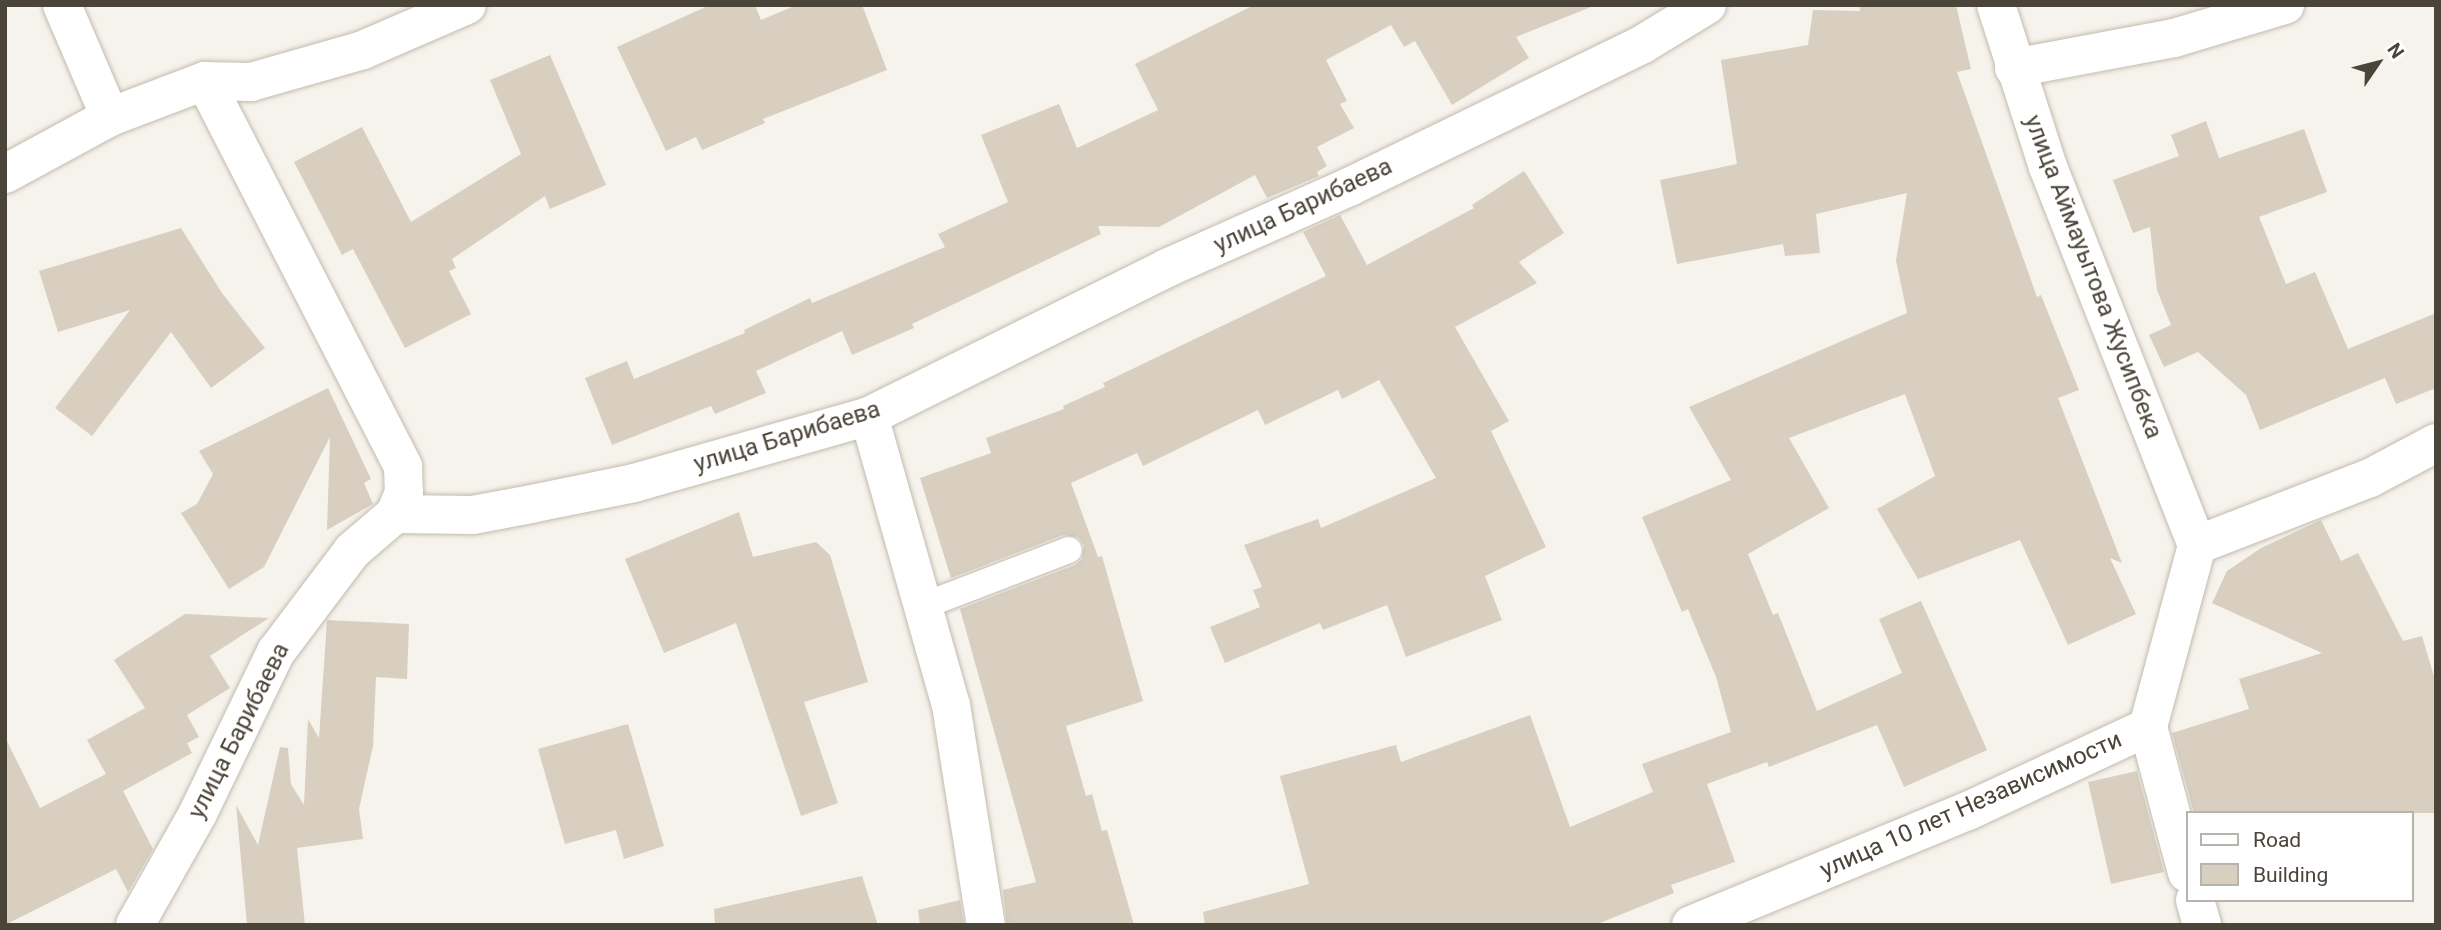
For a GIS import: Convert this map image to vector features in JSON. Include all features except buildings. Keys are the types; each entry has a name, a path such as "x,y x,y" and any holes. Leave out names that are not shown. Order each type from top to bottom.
{"street":[{"path":"62,5 110,117"},
{"path":"5,174 110,117 205,81 251,82 351,53 467,5"},
{"name":"улица Барибаева","path":"135,925 198,813 276,652 352,551 395,514 474,515 634,483 869,416 1155,274 1351,186 1643,44 1707,5"},
{"name":"улица Аймауытова Жусипбека","path":"1996,5 2014,68 2048,167 2197,545"},
{"path":"2014,68 2174,38 2285,5"},
{"path":"205,81 402,467 404,492 395,514"},
{"path":"869,416 951,705 986,925"},
{"path":"2197,545 2370,478 2436,443"},
{"path":"402,467 474,515"},
{"name":"улица 10 лет Независимости","path":"1691,925 1968,811 2148,727 2197,545"},
{"path":"2148,727 2186,869"},
{"path":"2195,902 2202,925"}],"lane":[{"path":"923,606 1069,550"}]}
